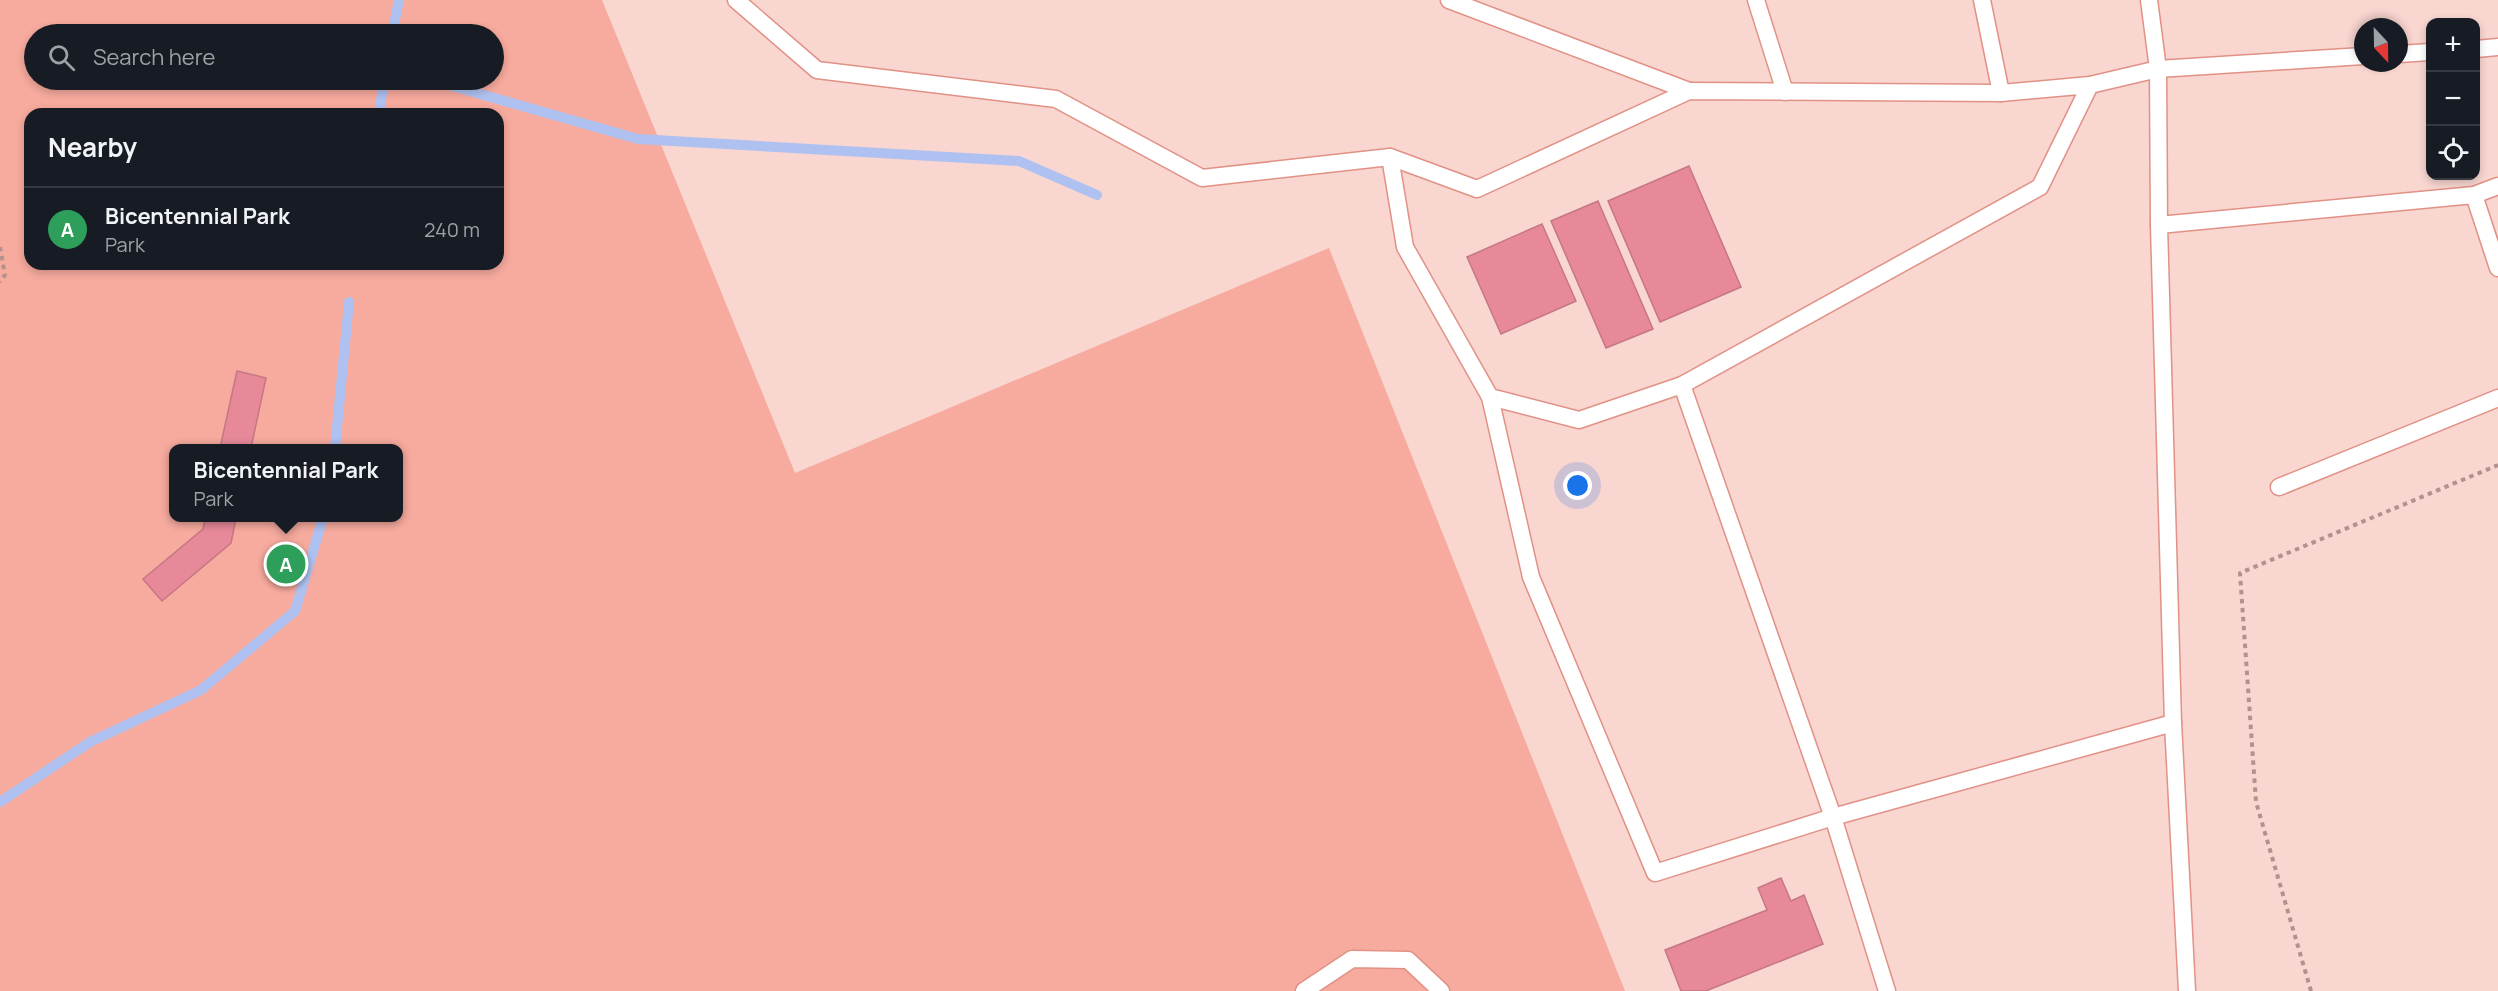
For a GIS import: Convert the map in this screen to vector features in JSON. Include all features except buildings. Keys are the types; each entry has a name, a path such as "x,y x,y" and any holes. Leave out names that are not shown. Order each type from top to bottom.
{"lane":[{"path":"736,0 817,70 1056,99 1202,178 1390,157 1477,189 1689,91"},
{"path":"1449,0 1689,91 2001,93 2090,85 2158,69 2354,57"},
{"path":"1756,0 1785,92"},
{"path":"1982,0 2001,93"},
{"path":"2149,0 2158,69 2159,225 2173,723 2187,991"},
{"path":"2480,49 2498,47"},
{"path":"2408,53 2426,51"},
{"path":"1490,397 1579,420 1682,385 2040,187 2090,85"},
{"path":"1390,157 1405,247 1490,397 1531,577 1655,873 1833,817 2173,723"},
{"path":"2159,225 2474,195 2498,186"},
{"path":"2474,195 2498,268"},
{"path":"1682,385 1833,817 1887,991"},
{"path":"2279,487 2498,398"},
{"path":"1304,991 1352,959 1408,960 1441,991"}],"path":[{"path":"0,247 5,275 0,282"},
{"path":"2311,991 2256,802 2240,573 2498,465"}],"shaded area":[{"path":"0,0 602,0 795,473 1329,248 1625,991 0,991"}],"waterway":[{"path":"394,24 399,0"},
{"path":"380,108 383,90"},
{"path":"466,90 638,139 1019,161 1097,195"},
{"path":"335,444 349,302"},
{"path":"0,802 90,742 201,690 295,611 322,522"}],"place":[{"name":"Bicentennial Park","path":"286,564"}]}
